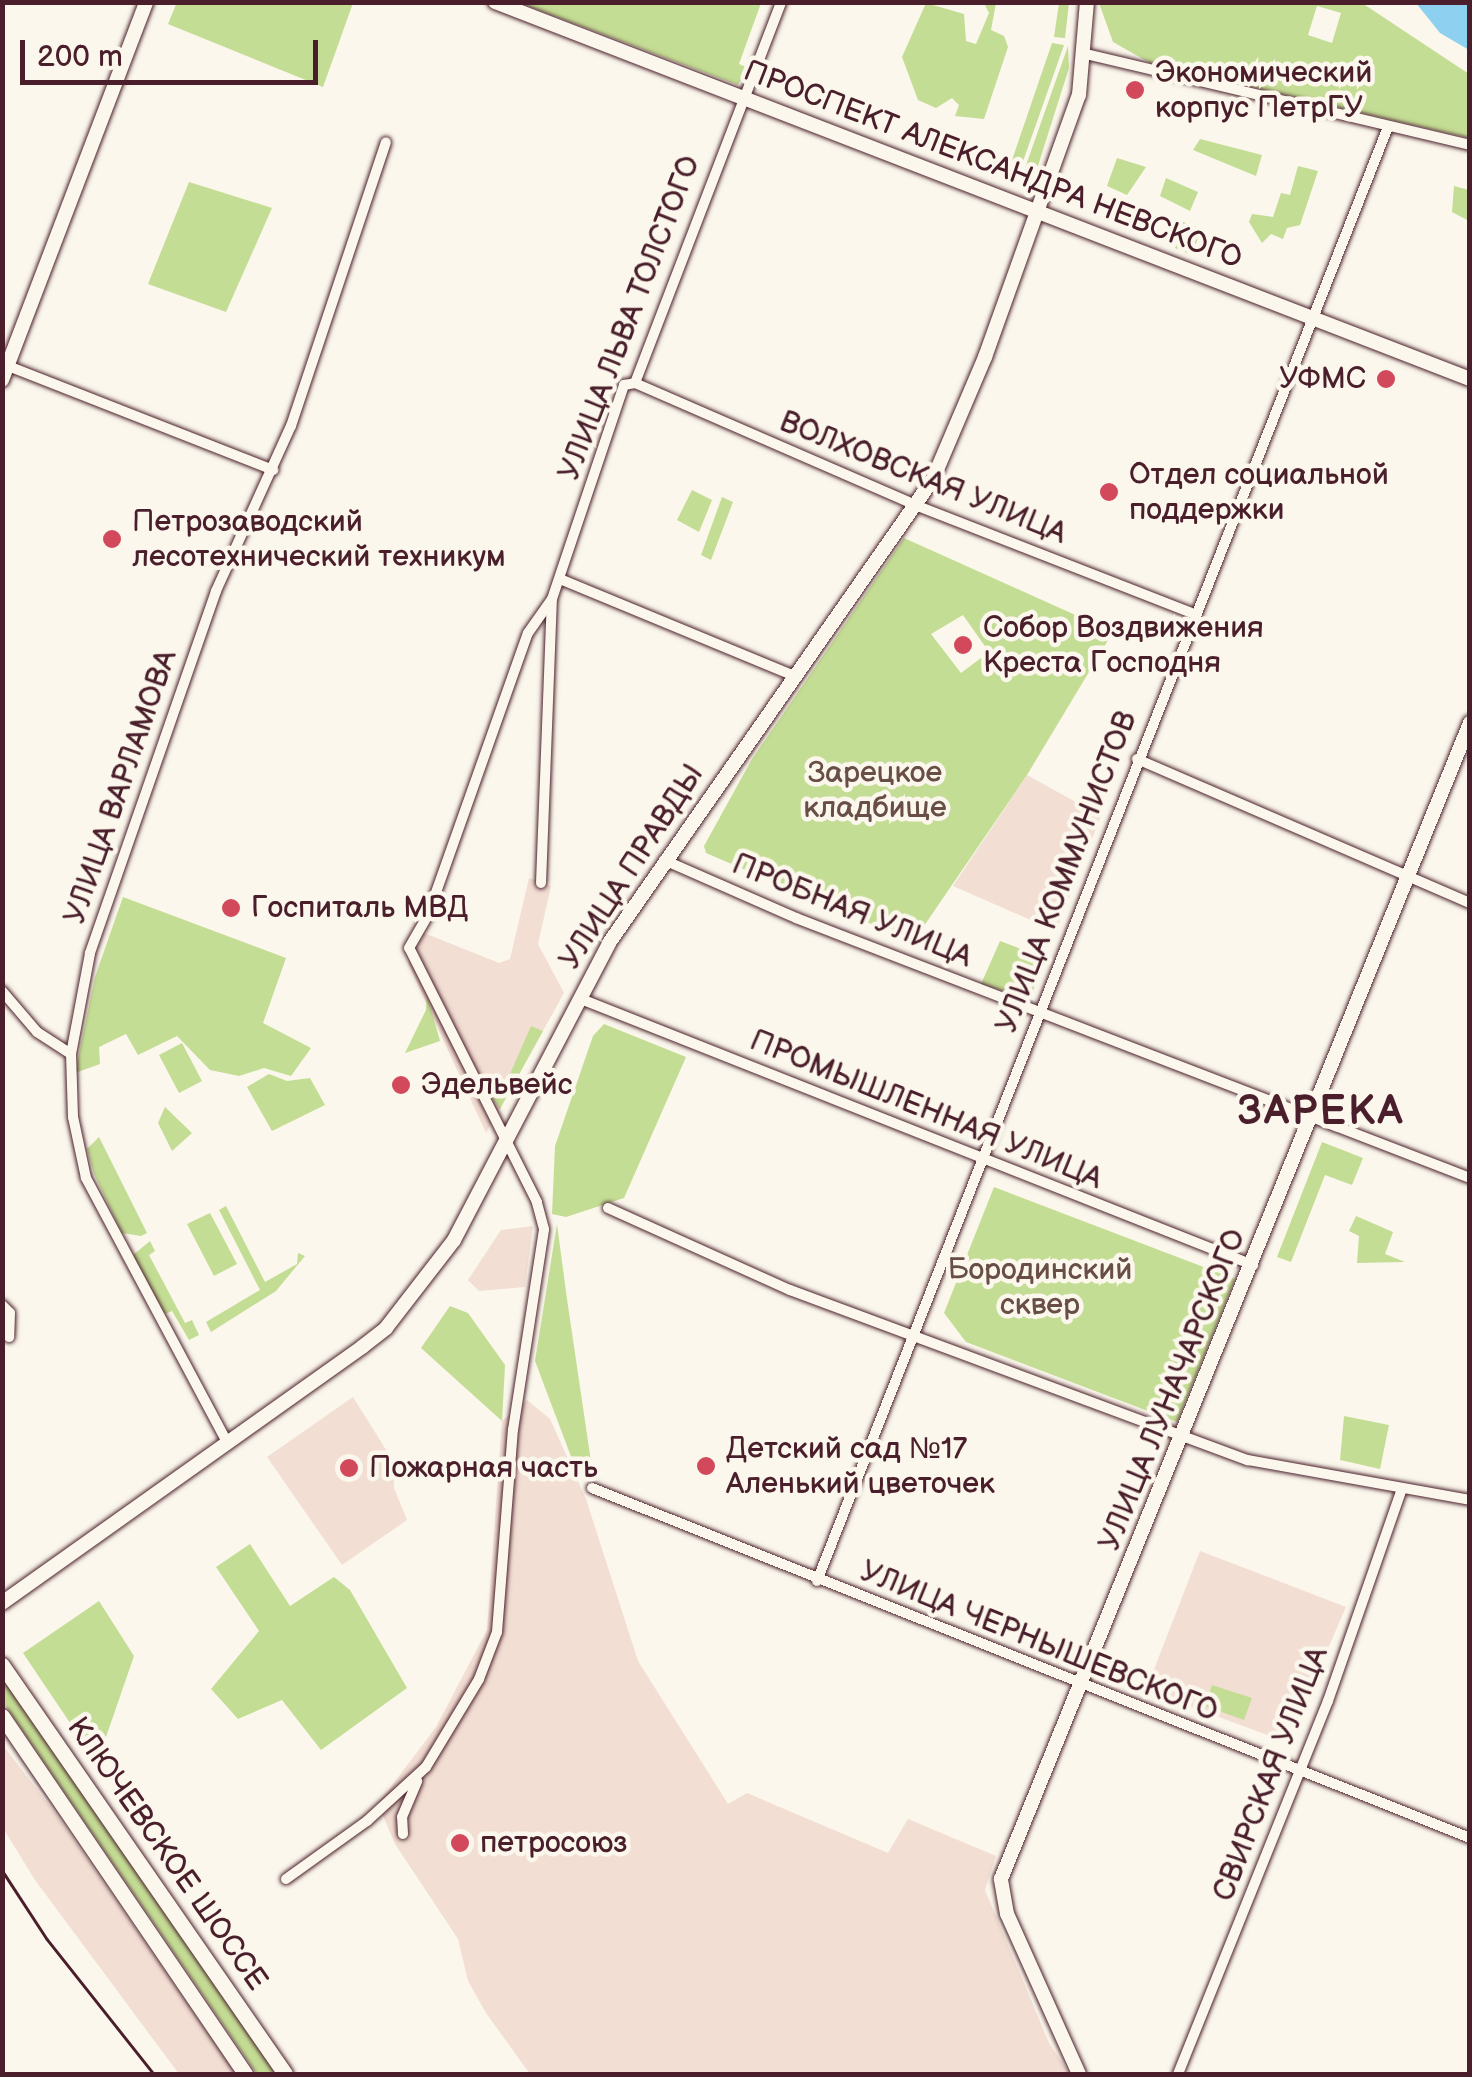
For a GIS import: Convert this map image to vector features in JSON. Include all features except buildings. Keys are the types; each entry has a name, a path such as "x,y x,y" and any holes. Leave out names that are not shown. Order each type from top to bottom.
{"main road":[{"path":"5,373 146,2"},
{"name":"ПРОСПЕКТ АЛЕКСАНДРА НЕВСКОГО","path":"496,2 1470,379"},
{"name":"УЛИЦА ПРАВДЫ","path":"2,1603 386,1328 454,1240 509,1144 580,999 664,860 915,506 947,450 1079,96 1086,54 1087,2"},
{"name":"УЛИЦА ЛУНАЧАРСКОГО","path":"1079,2074 1007,1914 1001,1879 1254,1266 1470,724"},
{"name":"КЛЮЧЕВСКОЕ ШОССЕ","path":"2,1665 285,2074"},
{"name":"КЛЮЧЕВСКОЕ ШОССЕ","path":"2,1716 245,2074"}],"street":[{"name":"УЛИЦА ЛЬВА ТОЛСТОГО","path":"426,1767 479,1679 497,1632 512,1430 544,1260 537,1202 409,948 428,914 528,633 552,600 624,386 634,383 781,2"},
{"path":"1086,54 1470,145"},
{"name":"УЛИЦА КОММУНИСТОВ","path":"816,1581 1388,126"},
{"name":"УЛИЦА ВАРЛАМОВА","path":"228,1444 86,1178 73,1117 71,1054 90,953 216,591 273,470 386,142"},
{"path":"5,373 273,470"},
{"name":"ВОЛХОВСКАЯ УЛИЦА","path":"634,383 915,506 1194,614"},
{"path":"560,579 794,676"},
{"path":"542,882 552,600"},
{"path":"1137,758 1470,904"},
{"name":"ПРОБНАЯ УЛИЦА","path":"664,860 1039,1012 1314,1114 1470,1178"},
{"path":"2,991 56,1045 71,1054"},
{"name":"ПРОМЫШЛЕННАЯ УЛИЦА","path":"580,999 1254,1266"},
{"path":"608,1208 784,1288 1286,1470 1470,1500"},
{"path":"2,1305 10,1313 9,1337"},
{"name":"УЛИЦА ЧЕРНЫШЕВСКОГО","path":"592,1488 816,1581 1470,1838"},
{"name":"СВИРСКАЯ УЛИЦА","path":"1178,2074 1300,1773 1402,1489"},
{"path":"402,1834 408,1796 426,1767"},
{"path":"286,1879 368,1821 426,1767"}],"shaded area":[{"path":"1027,775 1101,816 1056,931 953,886"},
{"path":"529,878 551,886 538,944 564,993 486,1133 408,963 424,933 499,963 510,959"},
{"path":"533,1226 525,1287 479,1291 468,1280 501,1230"},
{"path":"353,1397 393,1461 394,1488 407,1520 342,1565 267,1457"},
{"path":"527,1400 550,1419 586,1499 638,1661 728,1804 747,1793 888,1853 908,1819 996,1856 985,1890 1049,2043 1070,2074 530,2074 486,2013 468,1981 458,1939 395,1844 378,1804 436,1727 487,1630 502,1421"},
{"path":"1200,1551 1346,1607 1289,1738 1294,1745 1146,1690"},
{"path":"2,1744 58,1817 236,2074 179,2074 35,1880 3,1828"}],"green space":[{"path":"177,2 353,3 323,87 168,24"},
{"path":"520,3 761,3 739,64 748,68 738,85"},
{"path":"926,3 964,14 966,41 976,44 989,13 984,3 996,3 991,30 1004,36 1008,47 984,119 955,116 959,105 952,98 936,108 918,100 902,57"},
{"path":"1059,3 1069,3 1065,38 1054,37"},
{"path":"1099,3 1362,3 1469,74 1469,138 1150,63 1113,42","holes":["1317,6 1341,13 1332,43 1308,35"]},
{"path":"1052,43 1064,45 1021,167 1011,163"},
{"path":"1068,46 1069,68 1036,172 1025,168"},
{"path":"1200,139 1262,155 1256,176 1193,150"},
{"path":"1117,158 1146,167 1127,195 1107,186"},
{"path":"1298,166 1318,171 1300,225 1287,228 1283,239 1271,234 1262,243 1249,222 1252,214 1273,217 1281,193 1290,195"},
{"path":"1166,178 1198,192 1190,211 1160,196"},
{"path":"189,182 272,208 226,312 148,284"},
{"path":"1454,186 1469,190 1469,221 1452,212"},
{"path":"1176,219 1208,232 1199,235 1192,255 1175,248 1183,229"},
{"path":"692,490 712,500 699,532 677,520"},
{"path":"722,497 733,502 711,560 701,555"},
{"name":"Зарецкое кладбище","path":"904,538 1113,632 1027,775 913,942 706,853 704,846 752,759","holes":["963,615 989,652 961,673 931,634"]},
{"path":"123,897 286,958 263,1023 311,1048 291,1076 264,1068 239,1076 210,1070 177,1036 138,1055 126,1034 99,1047 100,1064 75,1073 95,977"},
{"path":"1000,941 1045,958 1030,999 981,984"},
{"path":"427,995 440,1041 405,1053 426,1010"},
{"path":"604,1024 686,1057 624,1198 566,1217 552,1214 555,1146 593,1036"},
{"path":"531,1026 543,1031 500,1109 491,1096 499,1081 506,1083"},
{"path":"182,1043 202,1081 179,1093 159,1055"},
{"path":"269,1074 287,1081 310,1078 325,1105 272,1131 247,1087"},
{"path":"165,1107 192,1133 172,1151 158,1123"},
{"path":"99,1137 147,1233 141,1236 122,1233 94,1174 87,1149"},
{"path":"1322,1142 1363,1158 1352,1185 1325,1175 1291,1262 1277,1257"},
{"name":"Бородинский сквер","path":"994,1187 1235,1279 1177,1422 966,1342 944,1313"},
{"path":"226,1206 265,1282 297,1264 298,1253 305,1256 276,1291 211,1332 206,1322 260,1290 219,1210"},
{"path":"210,1213 237,1264 214,1276 187,1224"},
{"path":"1356,1216 1393,1232 1385,1254 1405,1262 1357,1263 1359,1236 1349,1231"},
{"path":"557,1224 594,1482 575,1467 535,1361"},
{"path":"150,1241 155,1251 149,1255 185,1323 192,1320 199,1335 189,1340 172,1311 165,1314 133,1255"},
{"path":"450,1306 468,1313 505,1365 502,1421 421,1348"},
{"path":"1344,1416 1389,1425 1380,1469 1340,1460"},
{"path":"250,1544 290,1606 334,1577 350,1590 407,1688 321,1750 282,1700 238,1719 211,1689 259,1631 216,1567"},
{"path":"99,1601 134,1656 97,1763 23,1653"},
{"path":"2,1676 278,2074 257,2074 3,1702"},
{"path":"1212,1685 1252,1698 1244,1720 1205,1706"}],"water":[{"path":"1416,3 1469,3 1469,50 1440,33"}],"railway":[{"path":"2,1870 47,1939 154,2074"}],"place":[{"name":"Экономический корпус ПетрГУ","path":"1135,90"},
{"name":"УФМС","path":"1386,379"},
{"name":"Отдел социальной поддержки","path":"1109,492"},
{"name":"Петрозаводский лесотехнический техникум","path":"112,539"},
{"name":"Собор Воздвижения Креста Господня","path":"963,645"},
{"name":"Госпиталь МВД","path":"231,908"},
{"name":"Эдельвейс","path":"401,1085"},
{"name":"Детский сад №17 Аленький цветочек","path":"706,1466"},
{"name":"Пожарная часть","path":"349,1468"},
{"name":"петросоюз","path":"460,1843"}],"district":[{"name":"ЗАРЕКА","path":"1321,1112"}]}
